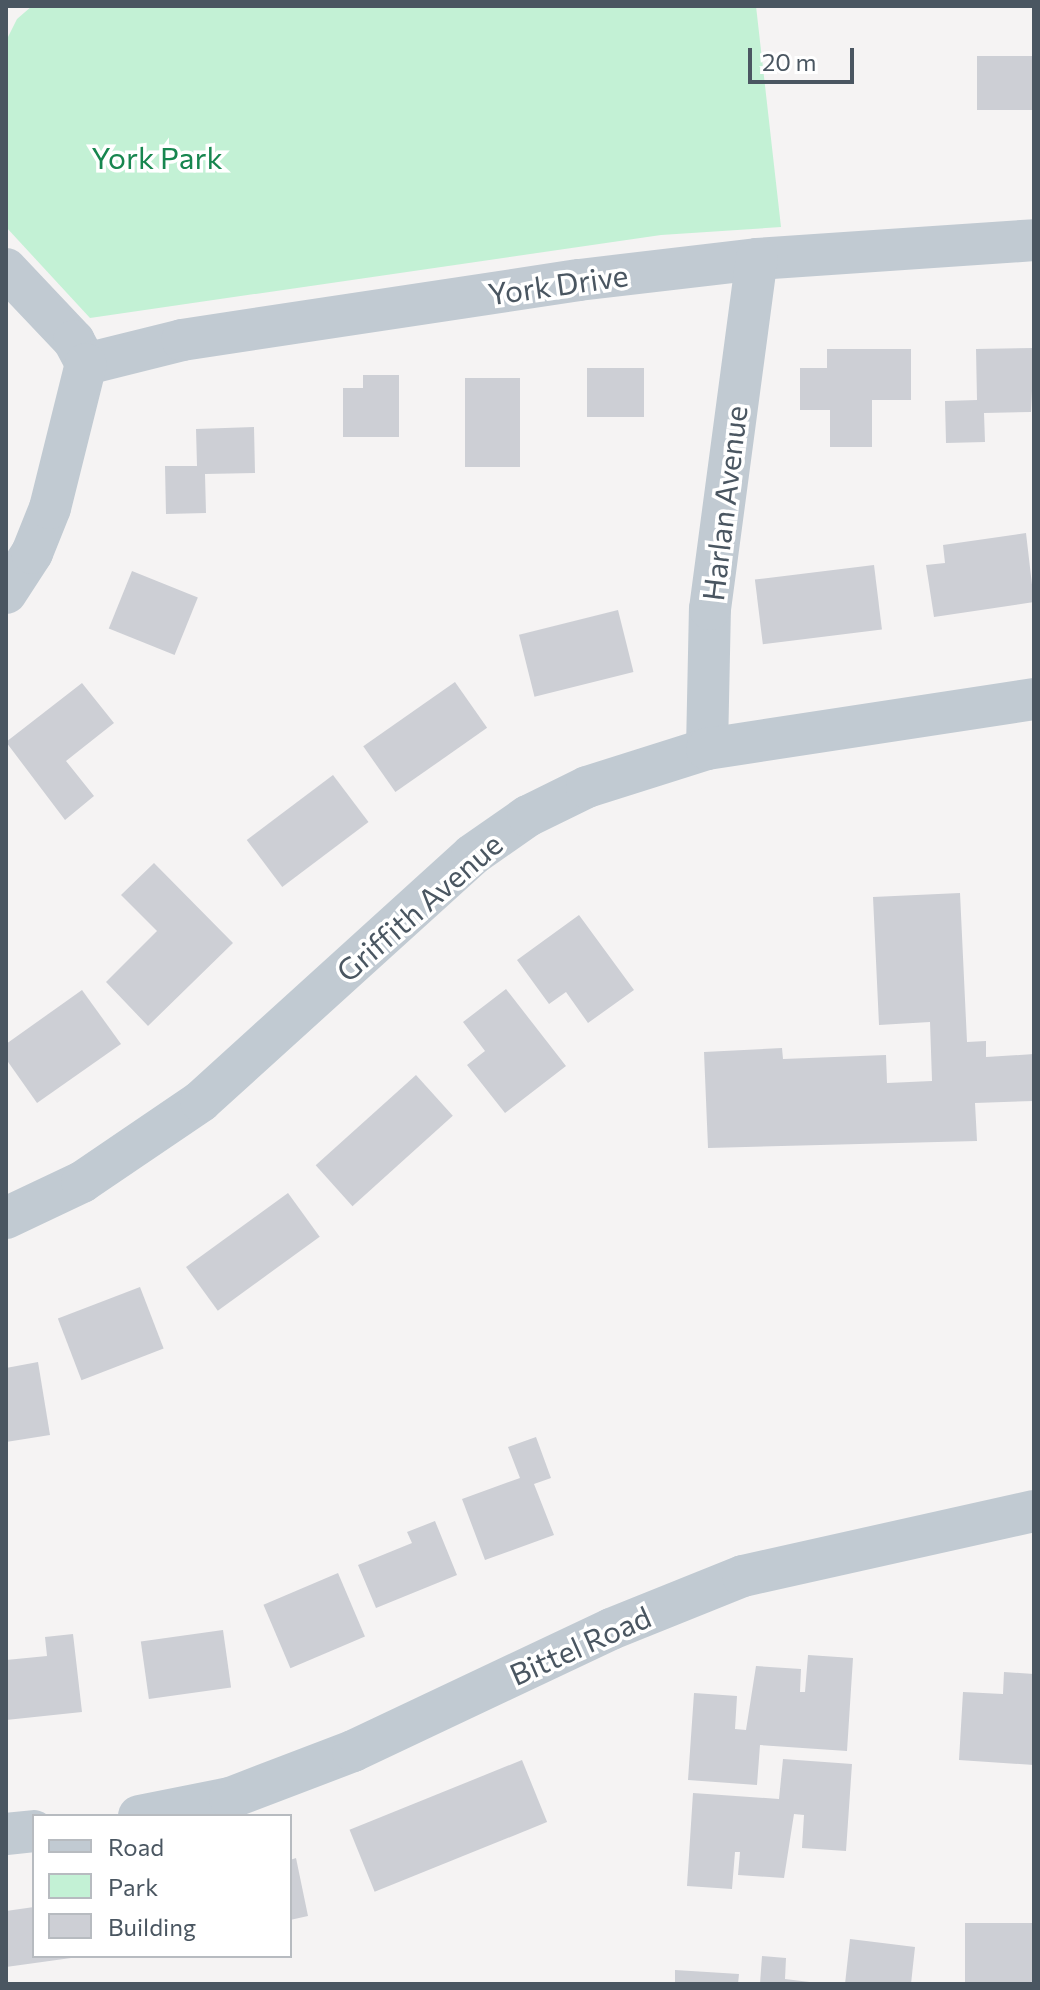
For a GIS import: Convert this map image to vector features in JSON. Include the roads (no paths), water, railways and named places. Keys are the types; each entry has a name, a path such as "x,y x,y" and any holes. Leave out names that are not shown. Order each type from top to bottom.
{"street":[{"name":"York Drive","path":"86,364 197,338 757,259 1034,240"},
{"name":"Harlan Avenue","path":"707,749 710,609 757,259"},
{"path":"6,269 74,341 86,364 50,508 32,553 6,593"},
{"name":"Griffith Avenue","path":"6,1218 82,1182 201,1101 472,855 528,816 587,787 707,749 1032,710"},
{"name":"Bittel Road","path":"149,1814 230,1798 353,1751 611,1629 743,1576 1034,1511"},
{"path":"6,1834 32,1831"}],"park label":[{"name":"York Park","path":"157,157"}]}
